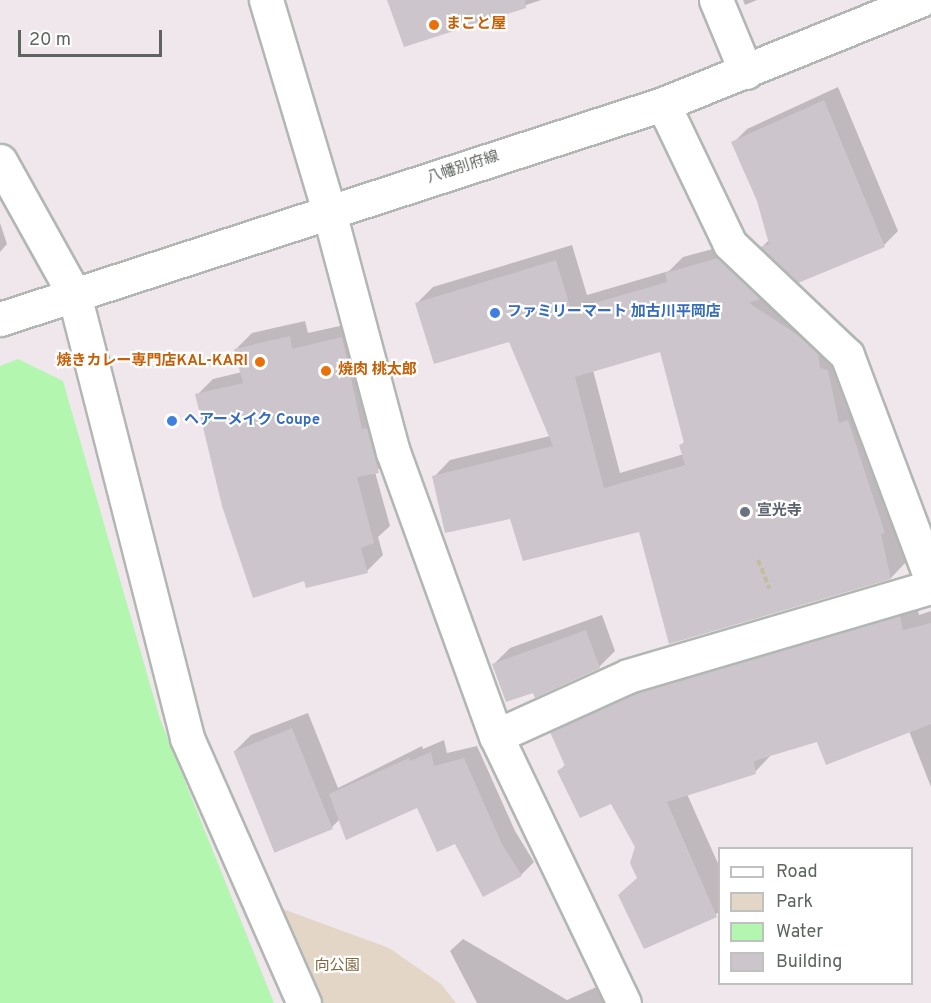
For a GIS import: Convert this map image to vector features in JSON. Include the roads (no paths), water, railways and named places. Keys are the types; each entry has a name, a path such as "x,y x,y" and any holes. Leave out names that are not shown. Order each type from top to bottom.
{"street":[{"path":"266,0 329,212 393,452 496,736 624,1003"},
{"path":"716,0 746,72"},
{"name":"八幡別府線","path":"0,319 663,104 920,0"},
{"path":"663,104 730,244 847,355 931,578"},
{"path":"0,160 74,294 187,738 304,1003"},
{"path":"496,736 628,676 931,586"}],"water":[{"path":"18,359 63,381 160,719 274,1003 0,1003 0,366"}],"place":[{"name":"まこと屋","path":"434,25"},
{"name":"ファミリーマート 加古川平岡店","path":"495,313"},
{"name":"焼きカレー専門店KAL-KARI","path":"260,362"},
{"name":"焼肉 桃太郎","path":"326,371"},
{"name":"ヘアーメイク Coupe","path":"172,421"},
{"name":"宣光寺","path":"745,512"}],"park label":[{"name":"向公園","path":"337,967"}]}
